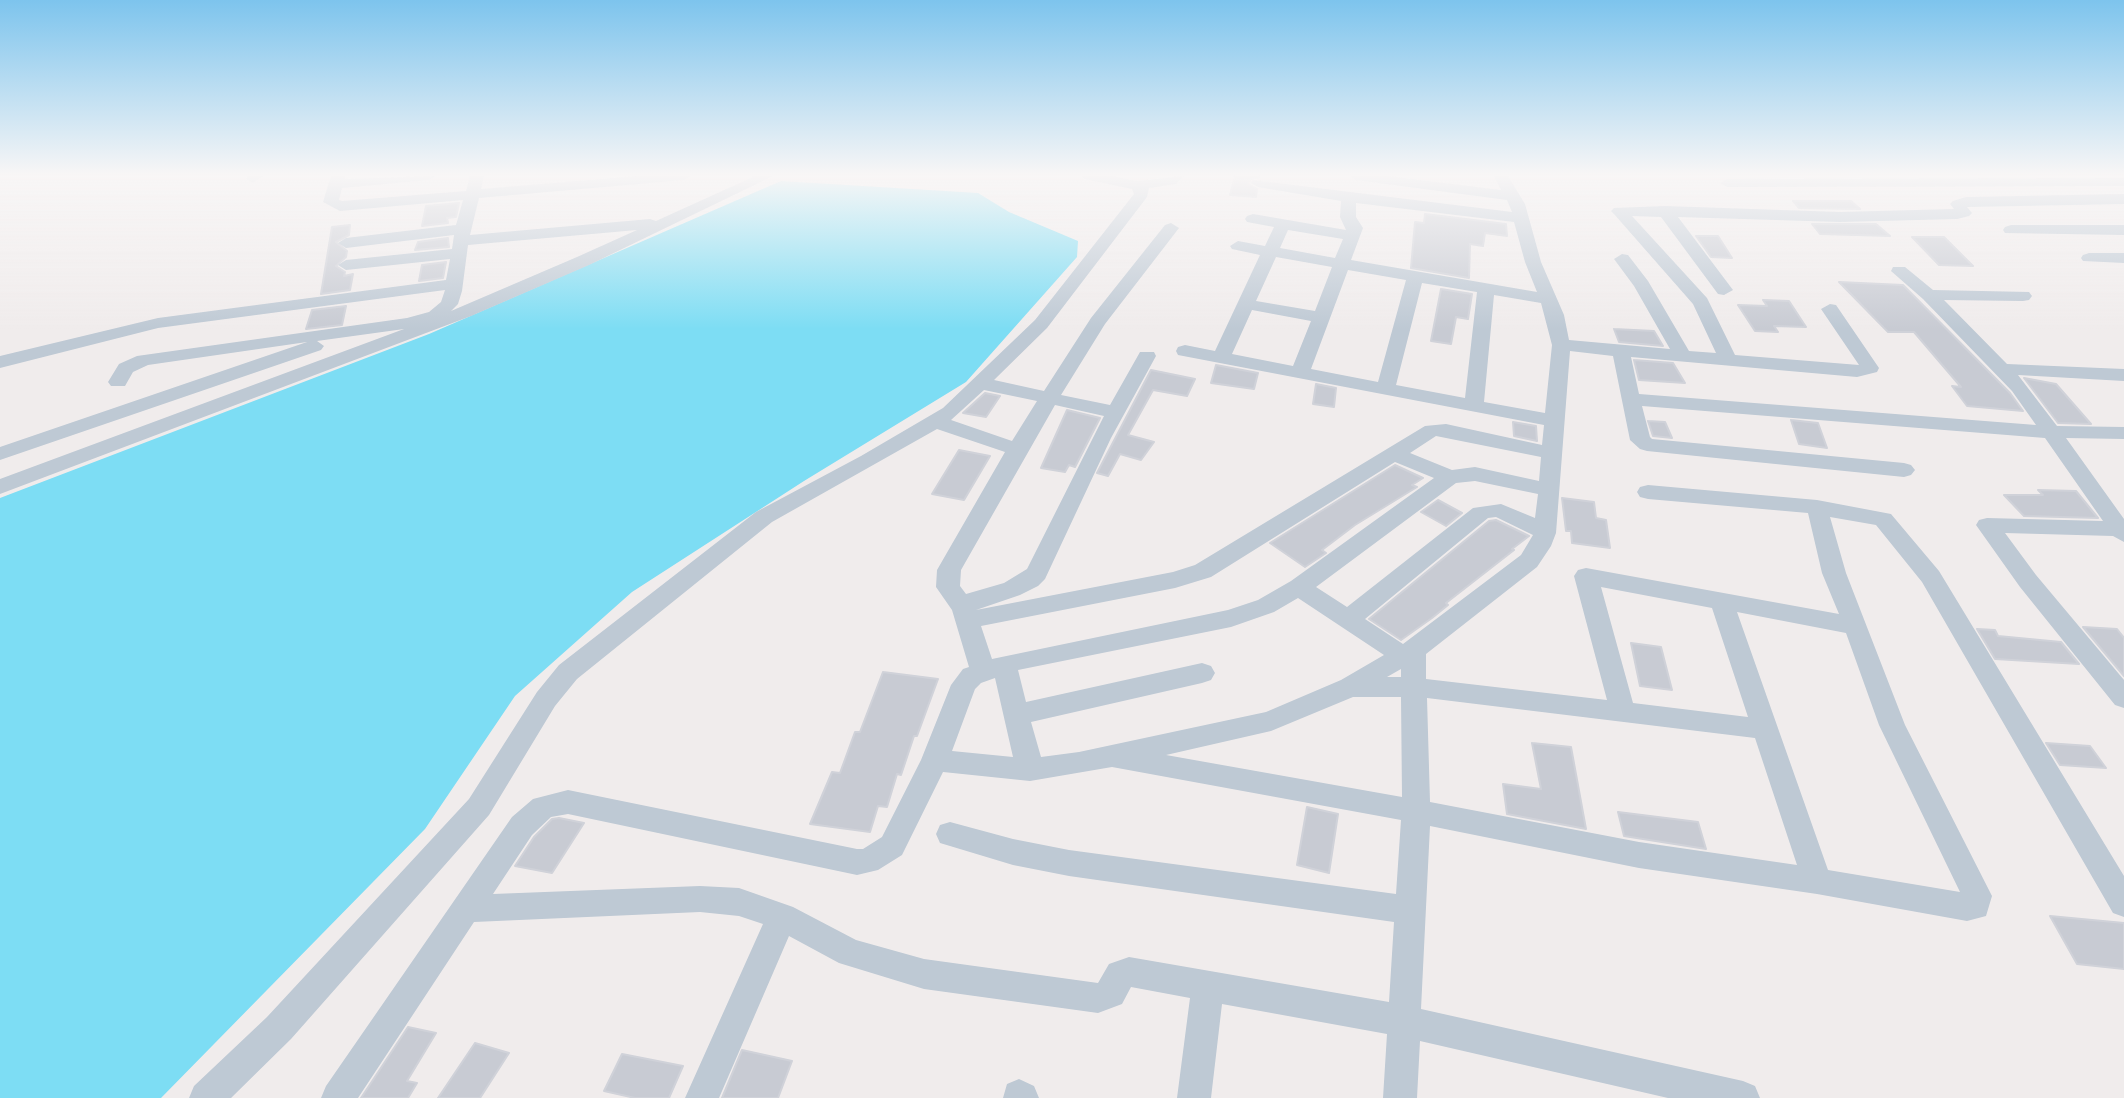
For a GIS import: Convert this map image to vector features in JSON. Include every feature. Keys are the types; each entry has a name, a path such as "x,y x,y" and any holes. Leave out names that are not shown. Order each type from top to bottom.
{"street":[{"path":"118,382 126,368 144,360 435,316 449,304 464,227"},
{"path":"346,243 461,241 618,227"},
{"path":"0,487 454,317 657,227"},
{"path":"206,1098 279,1028 479,807 545,699 568,672 764,517 937,422 961,404 979,383 1041,324 1118,227"},
{"path":"1221,357 1282,227"},
{"path":"1297,227 1353,236"},
{"path":"1300,373 1355,227"},
{"path":"935,760 1030,770 1113,756 1271,721 1350,687 1408,653 1529,561 1540,546 1545,532 1561,345 1555,315 1522,227"},
{"path":"1634,227 1701,302 1727,360"},
{"path":"1677,227 1724,290"},
{"path":"1030,770 1016,715 994,667 948,587 946,576 1017,449 1097,322 1171,228"},
{"path":"2011,230 2124,230"},
{"path":"346,265 461,241"},
{"path":"1238,246 1547,299"},
{"path":"2089,258 2124,257"},
{"path":"1622,259 1642,285 1683,356"},
{"path":"1899,271 1928,295 2019,387 2118,521"},
{"path":"1385,390 1415,277"},
{"path":"0,362 158,323 454,284"},
{"path":"1474,407 1486,289"},
{"path":"1928,295 2023,296"},
{"path":"1246,304 1322,318"},
{"path":"1561,345 1857,371 1870,368 1830,309"},
{"path":"0,454 361,329"},
{"path":"1615,350 1621,351 1640,440 1647,445 1904,470"},
{"path":"1185,351 1556,421"},
{"path":"964,612 1030,580 1037,573 1115,412 1147,356"},
{"path":"2002,369 2124,375"},
{"path":"979,383 1115,412"},
{"path":"1630,399 2050,432 2124,433"},
{"path":"937,422 1017,449"},
{"path":"964,612 1175,580 1203,571 1423,434 1440,428 1552,453"},
{"path":"1393,453 1450,477"},
{"path":"338,1098 522,826 534,813 554,803 568,802 857,862 868,860 892,846 935,760 964,685 994,667 1231,618 1266,606 1299,587 1450,477 1475,474 1549,490"},
{"path":"1648,492 1817,507 1882,519 1931,577 2124,903"},
{"path":"1113,756 1416,811 1639,856 1817,881 1967,907 1975,906 1978,902 1977,896 1892,725 1834,573 1817,507"},
{"path":"1348,619 1481,513 1500,511 1545,532"},
{"path":"2118,521 1987,525 2028,582 2124,698"},
{"path":"1623,713 1586,576 1856,626"},
{"path":"1299,587 1408,653"},
{"path":"1722,603 1817,881"},
{"path":"1400,1098 1416,811 1413,687 1408,653"},
{"path":"1016,715 1202,673"},
{"path":"1350,687 1413,687 1763,729"},
{"path":"950,834 1013,852 1069,863 1410,910"},
{"path":"465,909 700,899 739,902 782,917 850,953 924,974 1098,998 1111,993 1120,975 1129,972 1404,1021 1743,1098"},
{"path":"702,1098 782,917"},
{"path":"1194,1098 1208,986"}],"water":[{"path":"675,227 1045,227 1078,241 1077,257 966,382 804,481 632,592 515,696 425,829 161,1098 0,1098 0,498 429,334"}],"building":[{"path":"332,227 350,227 349,235 336,242 347,251 346,257 336,266 345,272 344,276 353,274 350,290 321,294"},
{"path":"1415,227 1506,227 1507,236 1485,233 1483,246 1470,244 1469,278 1411,268"},
{"path":"1815,227 1880,227 1890,236 1820,234"},
{"path":"1696,236 1718,236 1732,258 1711,257"},
{"path":"1912,237 1944,237 1973,266 1939,265"},
{"path":"448,238 449,247 415,250 418,242"},
{"path":"446,262 443,278 419,281 422,265"},
{"path":"1839,282 1903,285 2010,393 2023,411 1967,406 1952,386 1961,387 1914,332 1888,332"},
{"path":"1441,289 1472,294 1468,319 1456,317 1451,344 1431,341"},
{"path":"1763,300 1789,301 1806,327 1774,326 1778,332 1755,331 1738,305 1767,306"},
{"path":"346,306 342,325 306,329 312,310"},
{"path":"1614,329 1654,331 1663,346 1619,342"},
{"path":"1634,360 1673,363 1685,383 1639,380"},
{"path":"1216,365 1258,373 1254,389 1211,383"},
{"path":"1151,370 1195,379 1187,396 1153,390 1128,435 1154,442 1141,460 1120,454 1108,476 1097,473"},
{"path":"2024,378 2056,384 2091,424 2058,423"},
{"path":"1316,384 1336,388 1334,407 1313,404"},
{"path":"985,393 1000,396 986,417 963,413"},
{"path":"1067,410 1100,418 1075,467 1069,465 1065,472 1041,468"},
{"path":"1791,420 1818,423 1827,448 1799,444"},
{"path":"1648,421 1665,422 1672,438 1653,436"},
{"path":"1513,422 1536,426 1537,441 1514,436"},
{"path":"959,450 990,456 964,500 932,494"},
{"path":"1395,465 1423,478 1412,485 1417,487 1355,525 1322,550 1326,553 1305,567 1270,543"},
{"path":"2038,490 2076,491 2098,518 2024,516 2004,495 2043,495"},
{"path":"1562,498 1594,502 1596,518 1606,520 1610,548 1572,543 1571,531 1566,531"},
{"path":"1438,500 1462,513 1446,526 1421,512"},
{"path":"1496,520 1529,536 1446,603 1448,605 1432,618 1401,640 1369,619 1489,521"},
{"path":"2083,627 2117,629 2124,638 2124,676"},
{"path":"1977,629 1995,630 1998,636 2061,642 2079,664 1995,659"},
{"path":"1631,643 1661,647 1672,690 1640,686"},
{"path":"883,672 938,679 901,775 897,774 887,807 878,806 870,832 810,824 832,772 840,773 855,732 860,732"},
{"path":"1532,743 1571,747 1586,829 1507,814 1503,784 1541,789"},
{"path":"2046,743 2090,746 2106,768 2060,765"},
{"path":"1307,807 1338,814 1329,873 1297,865"},
{"path":"1618,812 1698,822 1706,849 1624,836"},
{"path":"552,819 584,823 552,873 515,866 534,837"},
{"path":"2050,916 2124,923 2124,969 2077,964"},
{"path":"408,1027 436,1033 407,1081 417,1083 408,1098 361,1098"},
{"path":"475,1043 509,1053 480,1098 438,1098"},
{"path":"742,1050 792,1061 778,1098 722,1098"},
{"path":"622,1054 683,1066 669,1098 635,1098 604,1091"}]}
